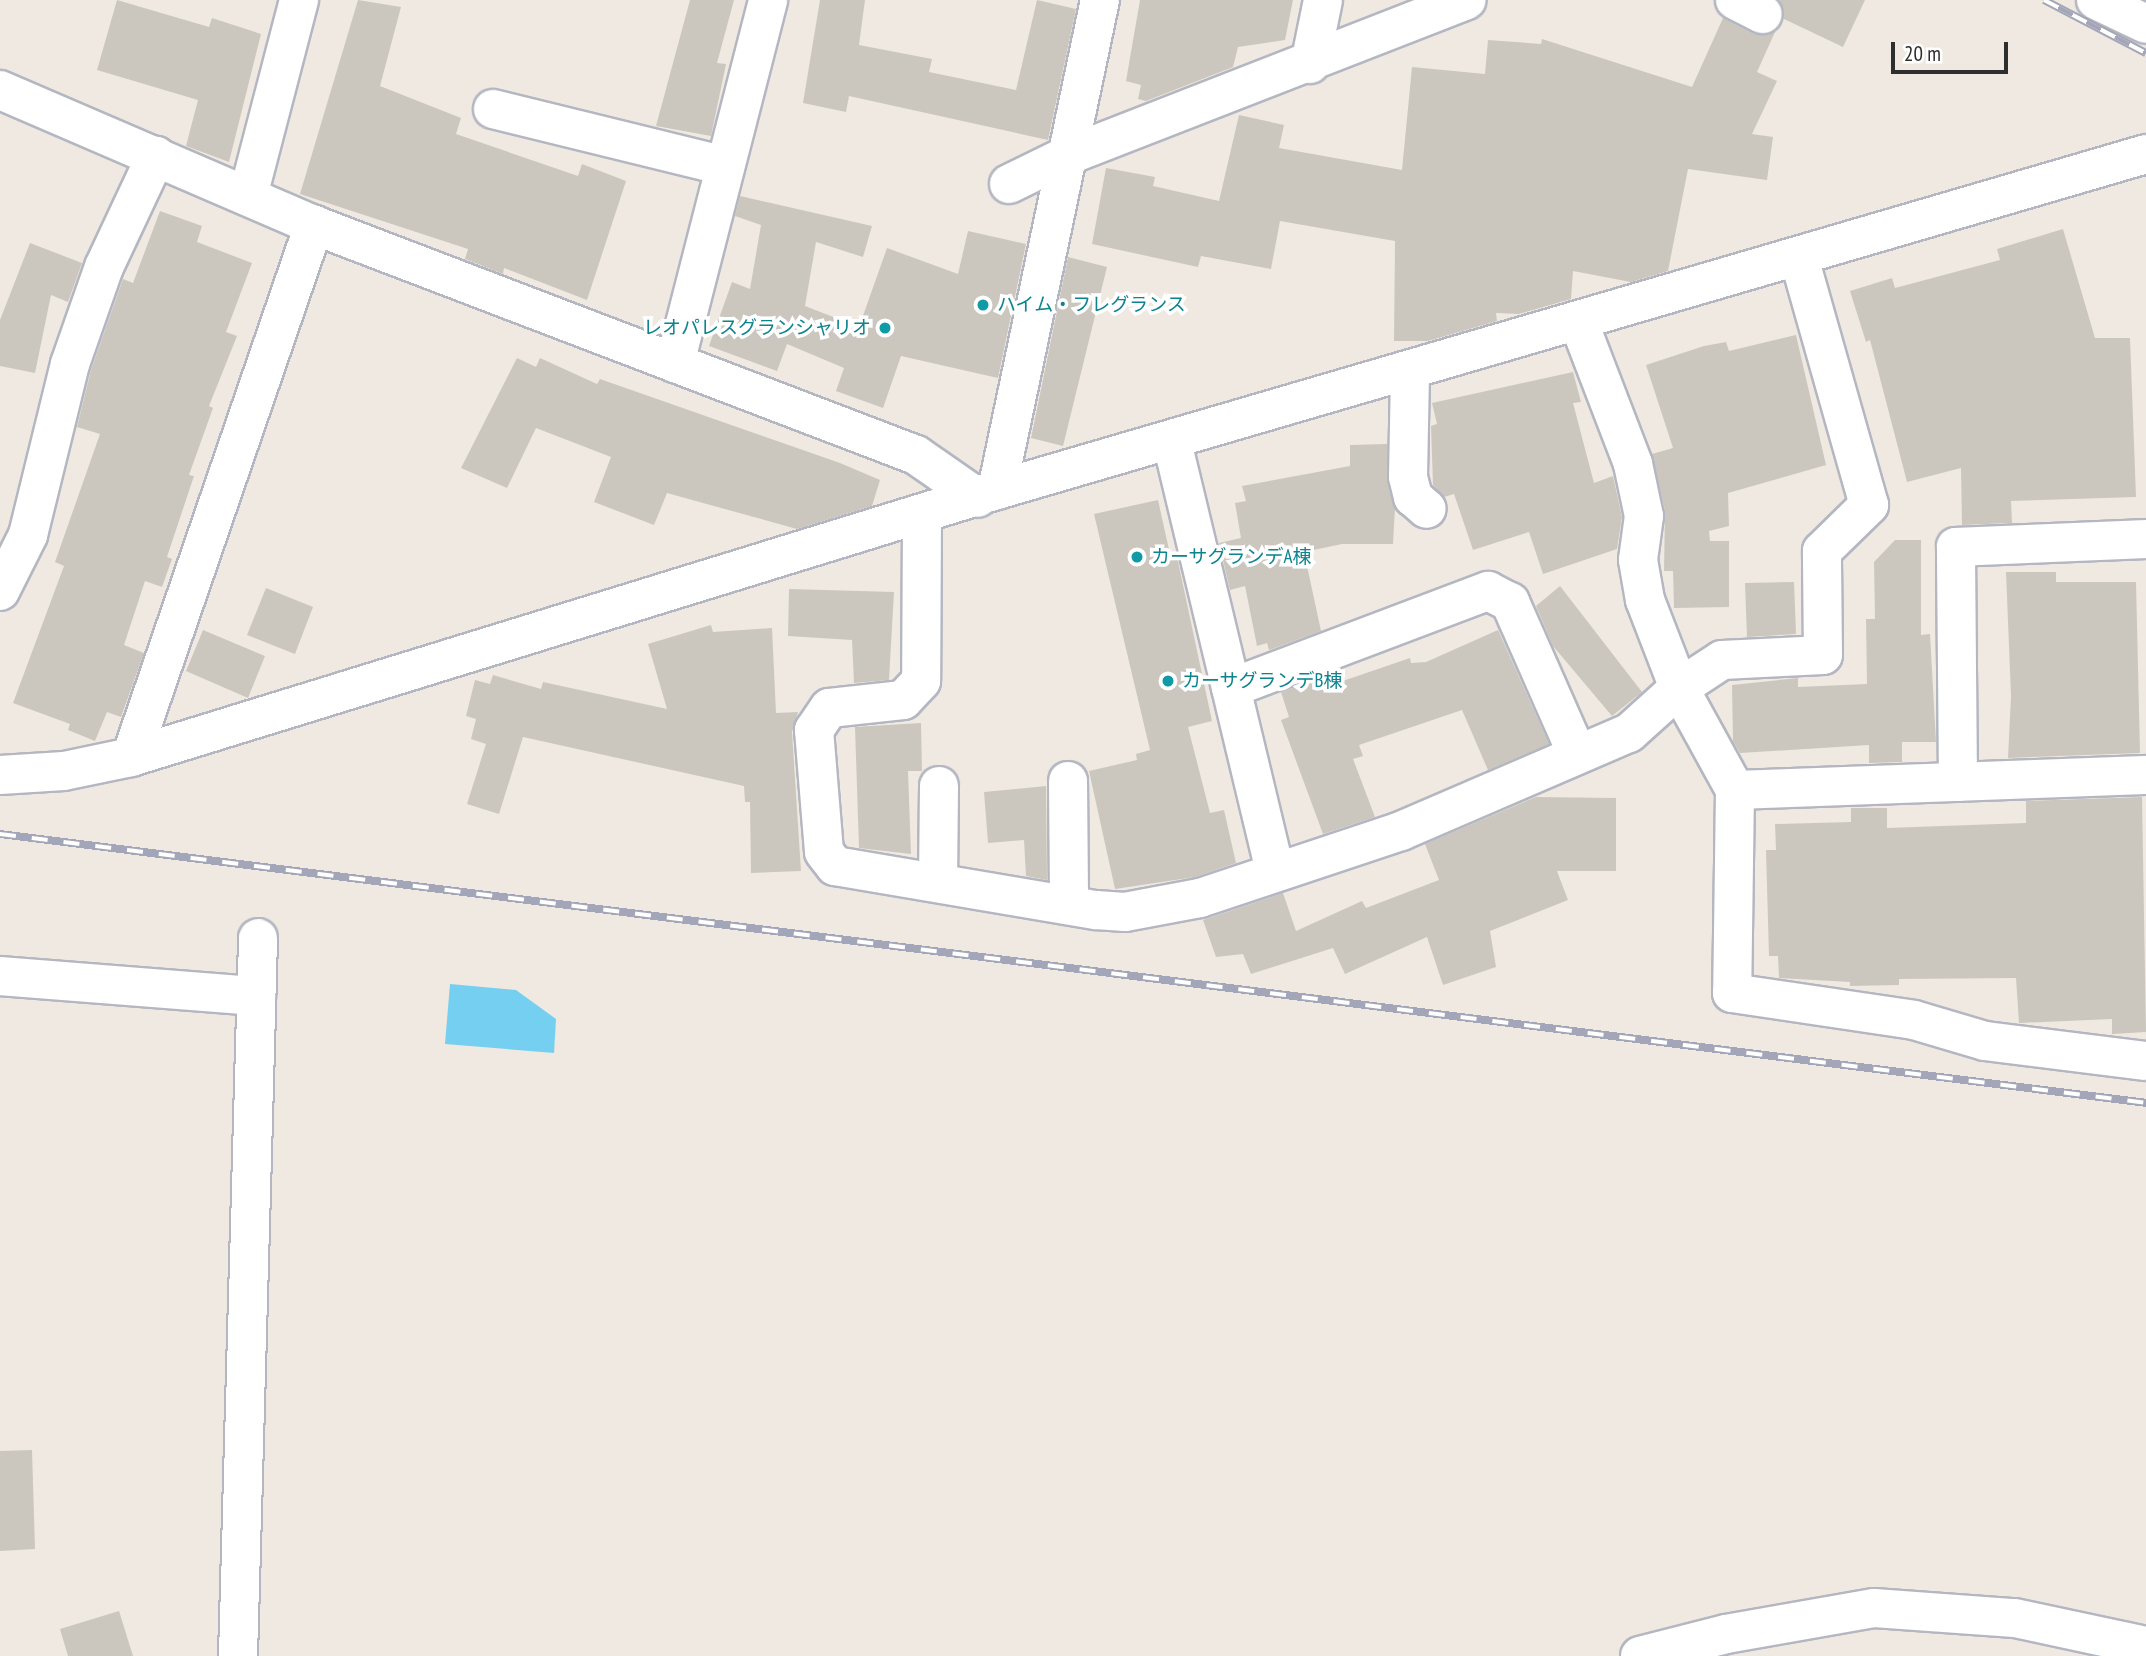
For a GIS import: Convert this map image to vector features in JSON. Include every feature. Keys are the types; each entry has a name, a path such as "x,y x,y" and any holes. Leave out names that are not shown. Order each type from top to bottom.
{"street":[{"path":"248,196 299,0"},
{"path":"675,363 768,0"},
{"path":"988,494 1100,0"},
{"path":"1310,64 1323,0"},
{"path":"1009,184 1065,156 1310,64 1466,0"},
{"path":"2096,0 2146,24"},
{"path":"0,90 314,225 916,455 988,494"},
{"path":"493,109 725,166"},
{"path":"0,775 64,771 131,757 922,517 988,494 1410,373 2146,154"},
{"path":"0,591 28,535 70,364 103,267 156,156"},
{"path":"131,757 314,225"},
{"path":"922,517 921,681 903,700 829,708 814,730 820,836 835,866 1125,912 1200,898 1401,831 1629,733 1679,688 1722,660 1823,655 1822,551 1869,505 1799,257"},
{"path":"1579,323 1633,464 1644,516 1638,560 1645,600 1679,688 1735,790 1732,993 1914,1020 1985,1041 2146,1061"},
{"path":"1410,373 1408,477 1413,497 1427,509"},
{"path":"1172,442 1275,871"},
{"path":"1958,782 1956,547 2146,539"},
{"path":"1231,688 1488,591 1510,602 1577,754"},
{"path":"1735,790 2146,775"},
{"path":"1068,781 1069,905"},
{"path":"938,883 939,786"},
{"path":"238,1656 258,938"},
{"path":"0,976 256,996"},
{"path":"1640,1656 1726,1634 1874,1608 2015,1618 2146,1646"}],"water":[{"path":"450,984 516,990 556,1019 554,1053 445,1044"}],"building":[{"path":"117,0 209,27 212,18 261,34 229,162 186,146 198,100 97,70"},
{"path":"358,0 401,7 380,86 461,118 456,134 578,176 582,164 626,181 587,300 504,268 503,274 465,259 468,249 300,194"},
{"path":"690,0 734,0 717,63 726,64 711,136 656,126"},
{"path":"820,0 865,0 859,45 932,59 929,72 1016,90 1037,0 1076,9 1048,140 849,96 846,112 803,103"},
{"path":"1140,0 1293,0 1285,40 1238,47 1233,67 1146,101 1138,99 1141,85 1126,81"},
{"path":"1779,0 1865,0 1843,47 1784,19"},
{"path":"1723,18 1754,34 1775,32 1757,72 1777,81 1752,134 1773,137 1767,180 1688,169 1668,271 1631,282 1573,271 1571,299 1519,314 1496,313 1497,321 1428,341 1394,341 1395,241 1280,221 1271,269 1201,256 1198,267 1092,244 1106,168 1155,177 1153,186 1219,201 1239,115 1284,125 1279,148 1402,170 1412,67 1485,74 1488,40 1541,44 1542,39 1692,87"},
{"path":"740,196 872,226 863,257 816,242 805,306 859,327 887,248 958,274 968,231 1026,244 998,378 901,356 883,408 836,391 844,368 787,344 777,371 709,346 732,282 750,289 761,225 735,216"},
{"path":"160,211 202,226 197,242 252,263 226,332 237,336 209,406 213,408 189,475 194,476 167,557 172,559 162,587 145,581 124,645 144,653 121,717 107,712 95,741 68,730 70,724 13,703 64,566 55,562 100,434 77,427 91,370 123,279 133,283"},
{"path":"2063,229 2095,338 2130,338 2136,497 2011,501 2012,523 1962,525 1961,468 1907,482 1870,340 1866,342 1850,291 1892,278 1895,288 2000,260 1997,249"},
{"path":"30,243 82,263 68,302 51,295 35,373 0,366 0,320"},
{"path":"1068,257 1107,267 1063,446 1031,438"},
{"path":"1796,335 1826,465 1728,493 1729,526 1709,531 1710,541 1729,541 1729,607 1674,608 1673,571 1664,571 1665,511 1652,454 1673,448 1646,365 1704,346 1726,342 1729,351"},
{"path":"517,358 536,367 540,358 597,384 600,379 840,463 880,480 872,506 797,529 667,493 654,525 594,502 611,457 536,428 507,488 461,468"},
{"path":"1573,372 1581,402 1573,403 1594,483 1613,476 1622,517 1617,549 1543,574 1529,532 1473,550 1454,494 1444,497 1433,485 1431,426 1437,424 1432,403"},
{"path":"1387,444 1387,482 1395,508 1393,544 1342,544 1304,552 1321,631 1269,650 1267,643 1257,646 1245,586 1230,590 1219,543 1241,538 1235,503 1246,501 1242,486 1350,466 1350,445"},
{"path":"1158,500 1170,554 1176,552 1212,721 1188,727 1210,813 1224,810 1236,863 1195,877 1115,889 1089,771 1137,760 1136,754 1150,750 1094,514"},
{"path":"1895,540 1921,540 1921,635 1930,634 1936,742 1902,742 1902,762 1869,763 1869,745 1740,753 1733,741 1732,685 1798,678 1798,687 1867,684 1866,619 1875,619 1874,562"},
{"path":"2006,572 2056,572 2056,582 2136,582 2140,753 2008,758 2011,696"},
{"path":"1794,582 1796,634 1747,637 1745,583"},
{"path":"1560,586 1642,692 1612,716 1553,646 1536,606"},
{"path":"266,588 313,607 295,654 247,635"},
{"path":"789,589 894,592 889,680 854,683 852,640 788,636"},
{"path":"711,625 713,632 772,628 776,713 798,712 792,732 801,871 751,873 750,802 745,802 744,786 523,737 499,814 467,804 486,744 471,739 476,719 466,716 475,680 490,684 493,675 541,689 543,682 667,709 648,644"},
{"path":"203,630 265,656 248,698 186,671"},
{"path":"1498,630 1549,744 1488,770 1462,710 1359,745 1363,756 1353,759 1375,817 1323,834 1281,720 1289,717 1281,692 1331,674 1337,683 1410,658 1411,663 1426,662"},
{"path":"921,723 922,771 908,771 911,854 859,848 855,727"},
{"path":"1046,786 1047,880 1026,876 1024,840 988,843 984,792"},
{"path":"1536,797 1616,798 1616,871 1557,871 1568,900 1490,931 1496,967 1443,985 1427,937 1345,974 1333,948 1251,974 1243,954 1216,957 1203,920 1283,893 1296,931 1362,901 1366,908 1439,880 1425,844"},
{"path":"2142,797 2146,1032 2112,1034 2112,1019 2019,1023 2016,978 1899,979 1899,985 1850,986 1850,982 1779,978 1778,956 1769,956 1766,850 1776,850 1775,824 1851,822 1851,808 1887,808 1887,828 2026,823 2026,801"},
{"path":"32,1450 35,1549 0,1551 0,1451"},
{"path":"119,1611 133,1656 68,1656 60,1629"}],"railway":[{"path":"2044,0 2146,53"},
{"path":"0,834 2146,1103"}],"place":[{"name":"ハイム・フレグランス","path":"983,305"},
{"name":"レオパレスグランシャリオ","path":"885,328"},
{"name":"カーサグランデA棟","path":"1137,557"},
{"name":"カーサグランデB棟","path":"1168,681"}]}
